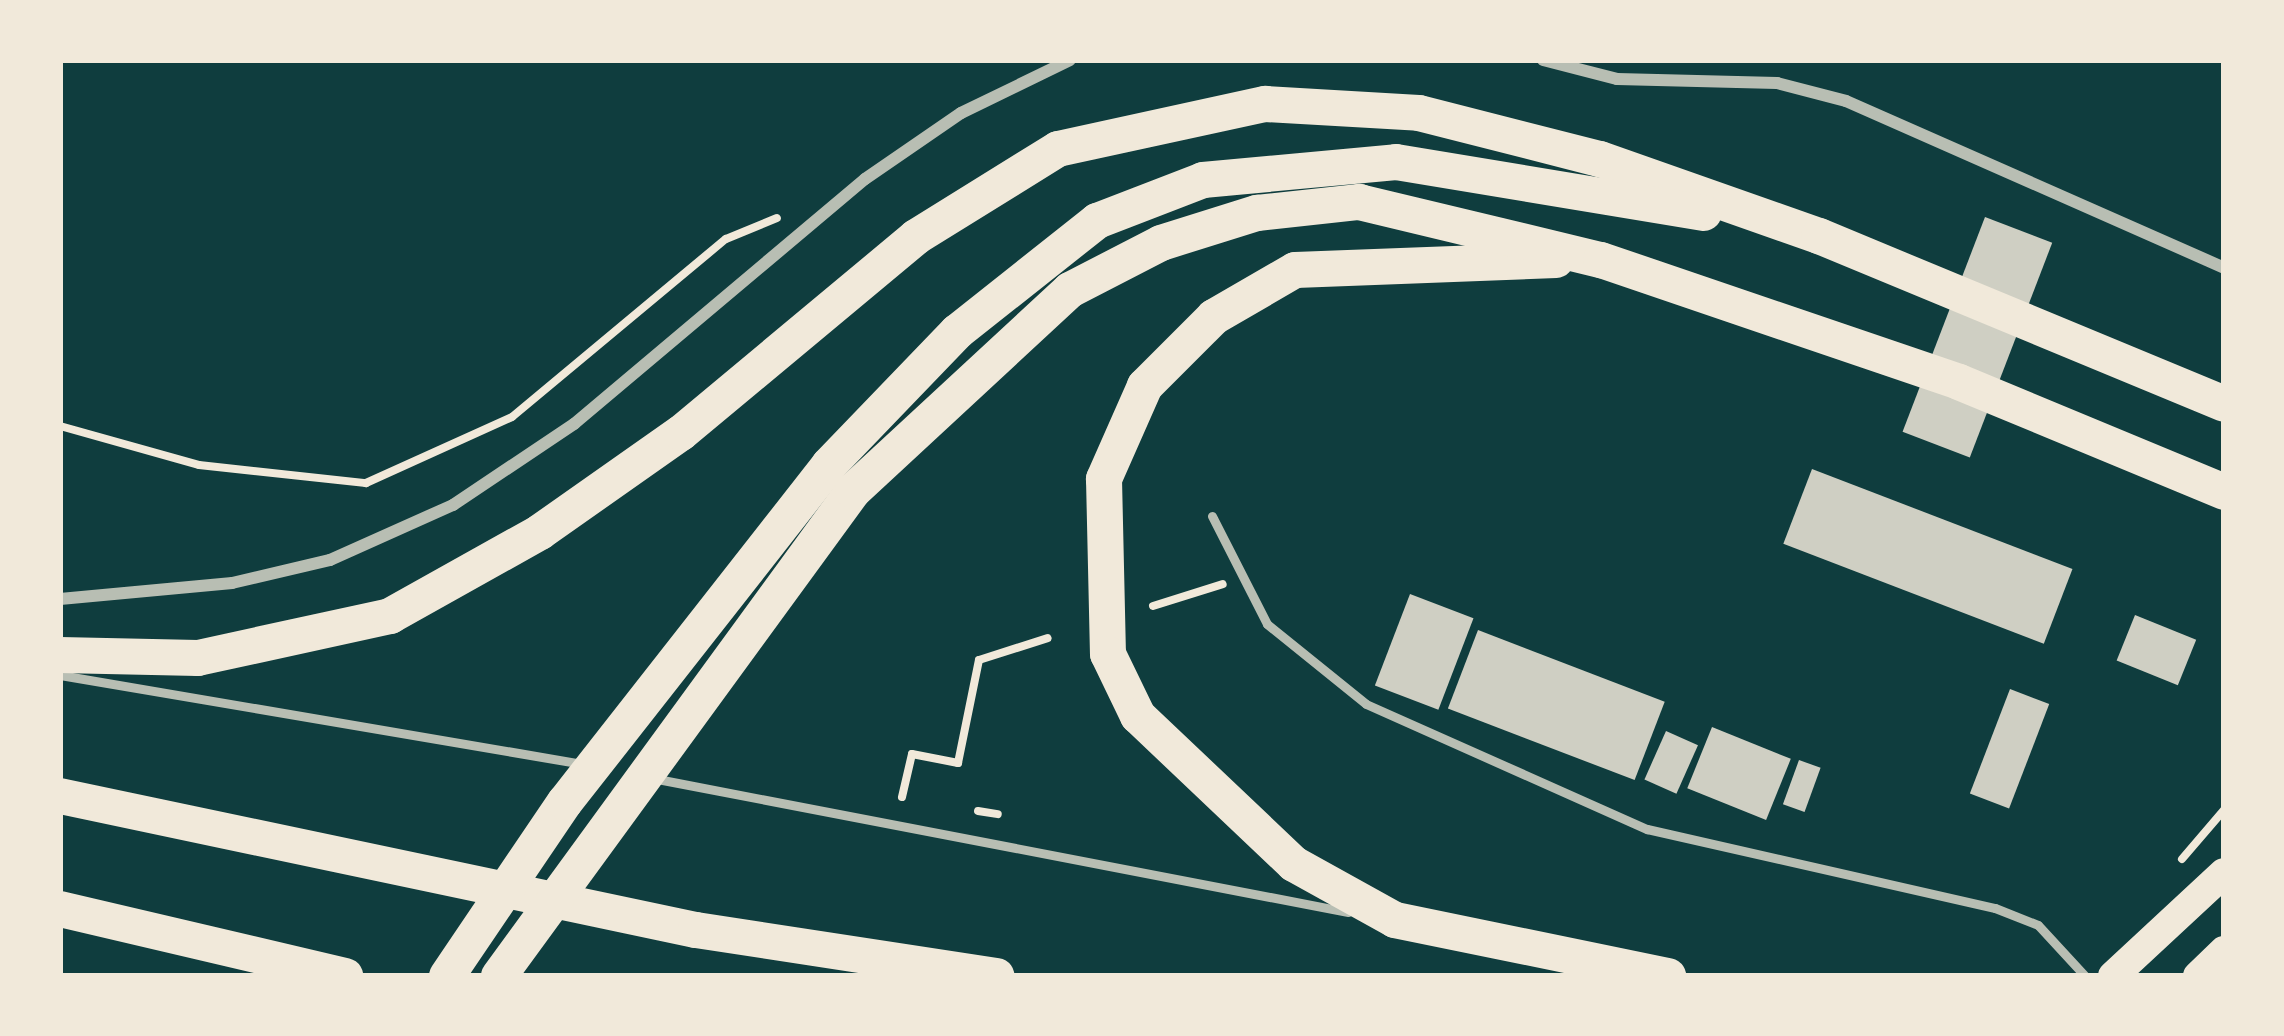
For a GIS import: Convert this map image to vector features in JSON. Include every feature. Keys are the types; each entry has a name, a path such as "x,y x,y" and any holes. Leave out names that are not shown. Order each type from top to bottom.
{"highway":[{"path":"60,655 198,658 390,616 540,532 681,433 916,237 1058,149 1158,120 1315,102 1419,113 1600,159 1819,236 2159,375 2224,408"},
{"path":"447,976 578,785 829,465 957,332 1097,221 1203,180 1396,162 1819,236"},
{"path":"499,976 853,491 1070,290 1160,243 1258,213 1359,202 1601,260 1916,366 2224,492"},
{"path":"1601,260 1295,270 1214,317 1145,386 1104,478 1108,653 1138,716 1234,817 1395,920 1668,976"},
{"path":"60,796 357,865 696,930 997,976"},
{"path":"60,909 345,976"}],"main road":[{"path":"2113,976 2224,873"},
{"path":"2198,976 2224,950"}],"street":[{"path":"60,599 271,574 453,505 574,424 814,220 961,113 1070,60"},
{"path":"1543,60 1617,79 1777,83 1846,101 2224,268"}],"lane":[{"path":"1212,516 1236,580 1296,657 1478,764 1647,830 1995,908 2038,925 2085,976"},
{"path":"60,675 469,742 1395,920"}],"path":[{"path":"60,426 199,465 366,484 512,417 750,224 814,220"},
{"path":"1153,606 1236,580"},
{"path":"902,797 912,754 958,763 979,660 1048,638"}],"building":[{"path":"1985,217 2052,243 1970,458 1903,432"},
{"path":"1812,469 2072,569 2044,644 1783,544"},
{"path":"1410,594 1473,618 1438,710 1375,685"},
{"path":"2135,615 2196,640 2178,685 2117,660"},
{"path":"1478,630 1665,702 1635,780 1448,708"},
{"path":"2010,689 2049,704 2009,809 1970,794"},
{"path":"1712,727 1791,759 1766,820 1687,788"},
{"path":"1666,731 1698,745 1676,794 1644,779"},
{"path":"1799,760 1821,768 1805,812 1783,804"}]}
